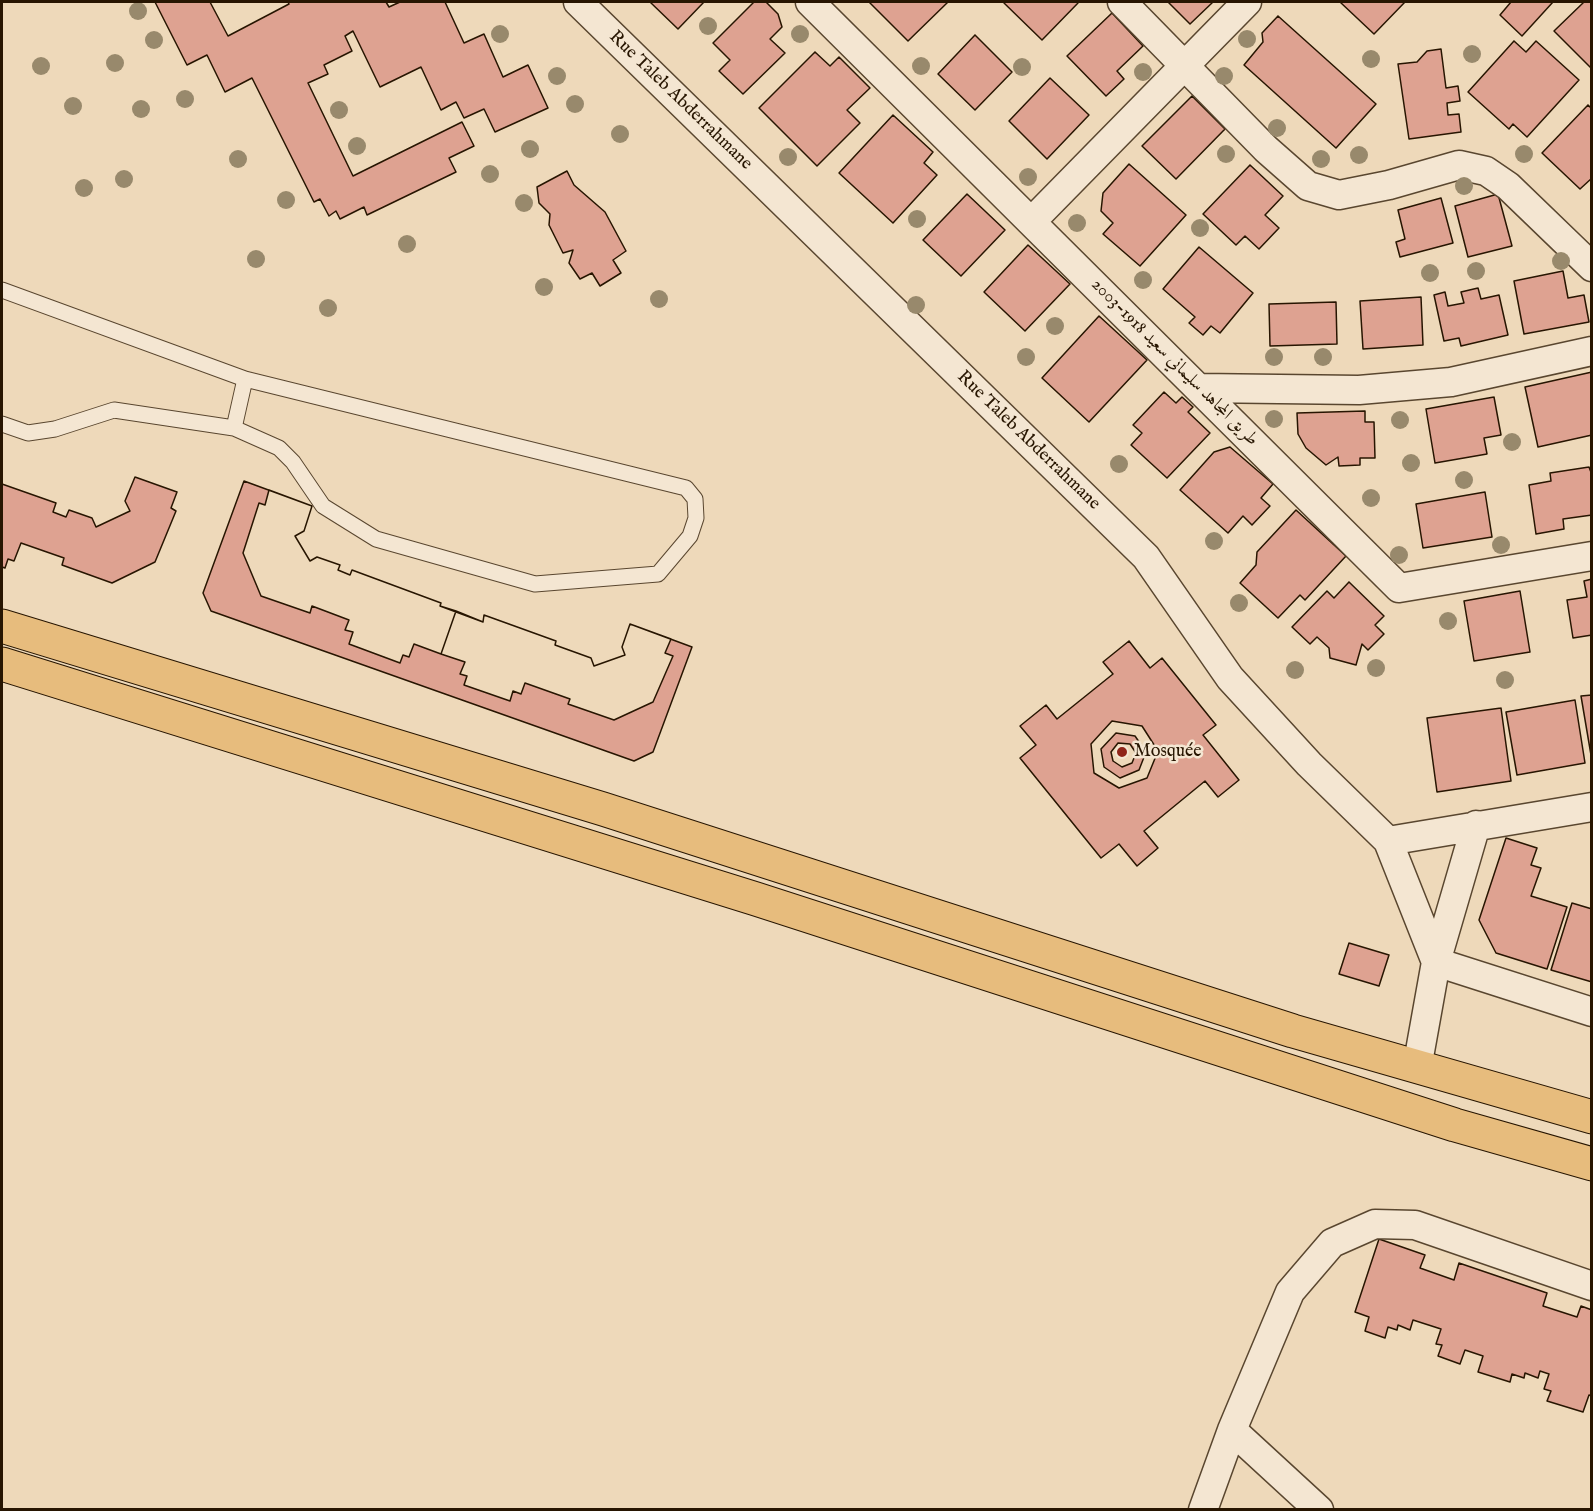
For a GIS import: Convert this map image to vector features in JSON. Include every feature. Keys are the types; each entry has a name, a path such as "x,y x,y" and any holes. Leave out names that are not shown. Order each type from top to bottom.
{"main road":[{"path":"2,626 603,809 1293,1031 1592,1117"},
{"path":"2,664 756,899 1455,1125 1592,1164"}],"street":[{"name":"Rue Taleb Abderrahmane","path":"578,2 1146,557 1230,678 1309,764 1388,841"},
{"name":"طريق المجاهد سليماني سعيد 1918-2003","path":"810,2 1399,588 1592,556"},
{"path":"1122,2 1266,149 1308,186 1339,195 1389,185 1459,165 1486,171 1508,186 1592,267"},
{"path":"1032,221 1247,2"},
{"path":"1199,388 1359,390 1451,382 1592,351"},
{"path":"1436,962 1388,841 1592,807"},
{"path":"1417,1068 1436,962 1476,825"},
{"path":"1436,962 1592,1012"},
{"path":"1203,1509 1232,1430 1290,1292 1332,1243 1375,1224 1415,1225 1592,1286"},
{"path":"1232,1430 1320,1509"}],"lane":[{"path":"2,290 245,379 686,488 695,499 696,518 690,536 658,574 535,584 376,539 323,506 293,462 279,448 234,428 114,410 55,429 28,433 2,424"},
{"path":"234,428 245,379"}],"building":[{"path":"155,2 210,2 228,36 289,4 288,2 386,2 389,7 400,2 445,2 464,43 484,34 503,77 528,65 548,108 495,132 484,109 464,118 456,102 441,110 421,67 380,87 353,31 345,36 352,51 324,65 328,74 308,83 353,176 462,122 474,146 449,158 456,172 367,215 364,207 340,219 336,211 329,216 320,199 314,202 252,78 225,92 207,55 187,65"},
{"path":"650,2 704,2 678,29"},
{"path":"754,2 766,2 778,14 782,27 770,39 785,53 743,94 719,71 730,60 713,43"},
{"path":"869,2 948,2 908,41"},
{"path":"1005,2 1077,2 1078,3 1042,40"},
{"path":"1168,2 1213,2 1190,24"},
{"path":"1340,2 1405,2 1374,34"},
{"path":"1511,2 1553,2 1522,36 1500,15"},
{"path":"1584,2 1592,2 1592,69 1554,31"},
{"path":"1112,13 1143,46 1117,71 1124,79 1106,96 1067,56"},
{"path":"1278,16 1376,104 1336,148 1244,65 1263,42 1262,33"},
{"path":"975,35 1012,72 975,110 938,74"},
{"path":"1514,41 1526,52 1536,41 1579,80 1527,137 1513,124 1509,129 1468,92"},
{"path":"1441,49 1446,88 1458,86 1460,101 1447,103 1448,115 1459,114 1461,132 1409,139 1398,64 1417,62 1427,51"},
{"path":"815,52 830,66 839,57 870,88 847,110 860,123 817,166 759,108"},
{"path":"1050,78 1089,115 1047,159 1009,121"},
{"path":"1192,96 1225,129 1176,179 1142,146"},
{"path":"1588,105 1592,109 1592,178 1580,189 1542,153"},
{"path":"893,115 933,152 924,163 937,175 893,223 839,173"},
{"path":"1129,164 1186,215 1140,266 1103,234 1113,223 1101,211 1103,193"},
{"path":"1250,165 1283,196 1265,215 1279,228 1259,249 1245,236 1236,245 1203,214"},
{"path":"567,171 574,185 605,212 626,251 613,260 621,273 600,286 592,273 580,279 569,263 573,250 563,253 549,225 550,214 539,203 537,187"},
{"path":"967,194 1005,230 961,276 923,240"},
{"path":"1498,194 1512,246 1468,257 1455,206"},
{"path":"1441,198 1453,243 1400,257 1396,242 1405,239 1398,210"},
{"path":"1028,245 1070,284 1025,331 984,292"},
{"path":"1199,247 1253,293 1220,333 1211,326 1203,335 1189,323 1195,317 1163,289"},
{"path":"1563,271 1568,298 1584,295 1589,322 1524,334 1514,281"},
{"path":"1478,288 1481,299 1499,295 1508,335 1461,346 1459,338 1444,341 1434,295 1445,292 1448,306 1464,303 1461,292"},
{"path":"1421,297 1423,345 1363,349 1360,301"},
{"path":"1336,302 1337,344 1270,346 1269,304"},
{"path":"1099,316 1147,360 1089,422 1042,378"},
{"path":"1592,372 1592,435 1538,447 1525,387"},
{"path":"1164,392 1176,403 1182,397 1193,407 1188,412 1210,433 1167,478 1131,445 1142,433 1133,425"},
{"path":"1494,397 1501,435 1484,438 1487,454 1435,463 1426,409"},
{"path":"1365,411 1365,422 1374,422 1375,458 1360,458 1360,465 1339,466 1338,457 1326,465 1306,448 1298,434 1297,413"},
{"path":"1230,447 1273,484 1261,498 1270,506 1252,525 1243,516 1228,533 1180,490 1214,452"},
{"path":"1589,467 1592,475 1592,515 1563,519 1564,529 1536,534 1529,485 1551,481 1550,473"},
{"path":"135,477 177,492 171,508 176,511 155,562 112,583 62,565 64,558 21,543 14,561 8,559 5,568 2,567 2,484 56,503 53,512 66,517 69,510 92,518 96,527 130,511 125,501"},
{"path":"244,481 312,506 304,531 295,536 310,561 317,557 340,565 338,570 350,575 352,570 441,603 440,606 483,622 484,615 556,641 555,645 591,658 594,666 625,655 622,647 630,624 692,647 653,752 634,761 211,611 203,593"},
{"path":"269,490 312,506 304,531 295,536 310,561 317,557 340,565 338,570 350,575 352,570 441,603 440,606 456,611 441,654 414,644 409,657 403,655 400,663 349,644 353,632 345,630 349,620 312,606 310,613 261,596 243,553 259,503 265,505"},
{"path":"1485,492 1492,537 1423,548 1416,504"},
{"path":"1296,510 1346,556 1305,600 1300,595 1278,618 1240,583 1256,565 1257,552"},
{"path":"1592,579 1592,635 1573,638 1567,600 1587,597 1584,581"},
{"path":"1349,582 1384,616 1375,625 1384,634 1368,650 1362,644 1356,665 1330,658 1329,648 1317,637 1310,644 1292,627 1327,591 1334,598"},
{"path":"1520,591 1530,652 1474,661 1464,601"},
{"path":"456,611 483,622 484,615 556,641 555,645 591,658 594,666 625,655 622,647 630,624 671,639 665,653 673,656 653,702 614,720 568,704 570,699 525,683 521,694 513,691 510,701 464,685 467,676 460,674 465,662 441,654"},
{"name":"Mosquée","path":"1129,641 1150,668 1162,658 1216,725 1203,735 1239,780 1218,797 1205,781 1144,831 1158,848 1137,866 1119,844 1101,858 1020,758 1036,745 1020,726 1046,705 1057,719 1113,674 1103,662"},
{"path":"1592,695 1592,761 1581,696"},
{"path":"1575,700 1585,763 1517,775 1506,712"},
{"path":"1501,708 1511,781 1437,792 1427,718"},
{"path":"1112,721 1142,726 1158,751 1147,778 1119,788 1094,773 1091,744"},
{"path":"1116,733 1135,736 1146,752 1139,770 1120,778 1104,767 1101,749"},
{"path":"1118,743 1130,744 1136,753 1132,763 1122,767 1113,761 1111,752"},
{"path":"1506,838 1537,848 1531,865 1541,868 1531,896 1567,907 1547,969 1496,953 1479,920"},
{"path":"1572,903 1592,909 1592,982 1551,970"},
{"path":"1349,943 1389,955 1379,986 1339,974"},
{"path":"1379,1239 1425,1255 1420,1268 1454,1280 1459,1263 1547,1293 1543,1306 1577,1317 1581,1306 1592,1310 1592,1396 1589,1395 1583,1412 1547,1401 1551,1391 1544,1389 1549,1374 1540,1371 1538,1378 1525,1373 1524,1378 1512,1374 1510,1382 1478,1372 1483,1356 1465,1350 1460,1364 1438,1356 1442,1345 1436,1344 1441,1329 1413,1320 1410,1330 1398,1325 1397,1330 1388,1327 1385,1338 1365,1331 1369,1317 1355,1312"}],"place":[{"name":"Mosquée","path":"1122,752"}]}
